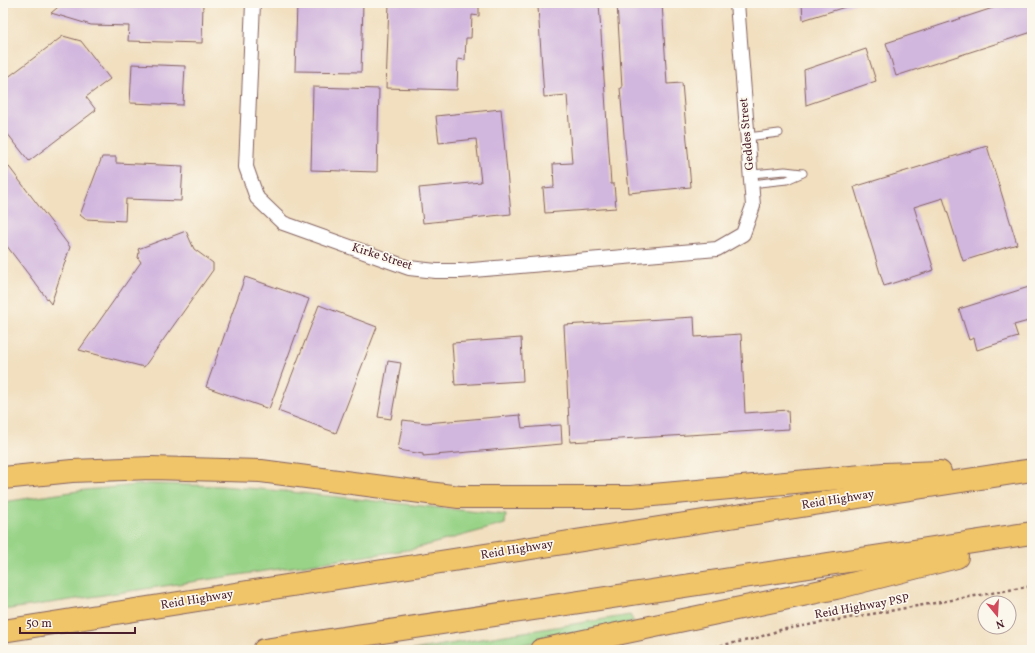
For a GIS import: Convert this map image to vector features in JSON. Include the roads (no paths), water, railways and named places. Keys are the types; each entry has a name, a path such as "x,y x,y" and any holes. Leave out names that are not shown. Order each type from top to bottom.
{"highway":[{"path":"3,478 72,471 151,468 261,471 459,497 631,497 884,474 1032,468"},
{"name":"Reid Highway","path":"3,631 1032,468"},
{"path":"3,484 72,471"},
{"path":"264,650 1032,533"},
{"path":"541,650 836,588 1032,538"}],"street":[{"name":"Kirke Street","path":"253,3 246,167 257,198 283,223 409,268 436,271 461,271 717,249"},
{"name":"Geddes Street","path":"717,249 743,234 753,206 737,3"}],"lane":[{"path":"748,137 779,133"},
{"path":"786,171 803,173 787,180 751,179 786,171"}]}
